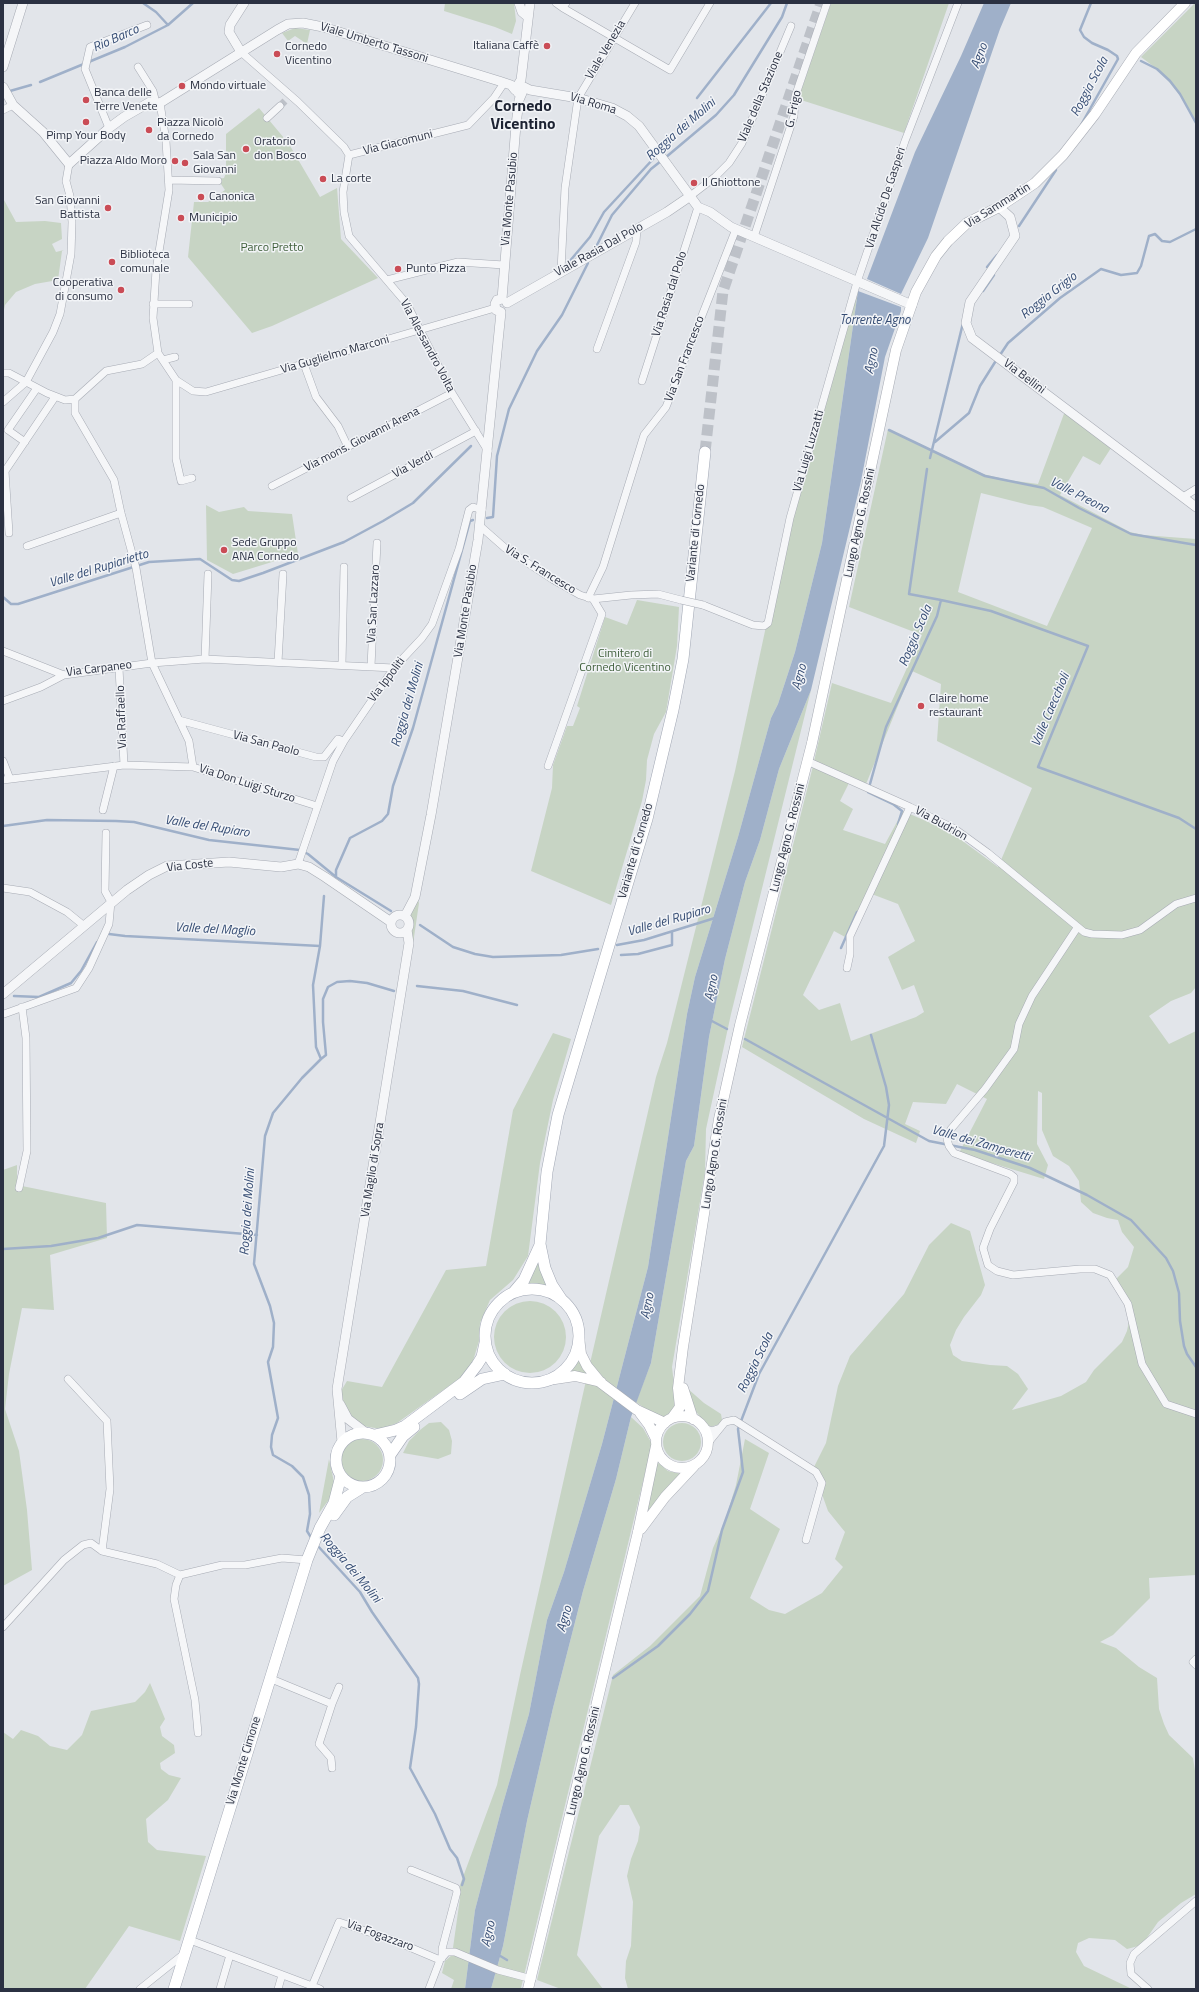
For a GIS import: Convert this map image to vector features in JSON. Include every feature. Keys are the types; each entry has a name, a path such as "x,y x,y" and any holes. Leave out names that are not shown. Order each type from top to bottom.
{"main road":[{"name":"Via Sammartin","path":"907,303 916,292 936,256 948,241 967,224 999,207 1035,182 1063,155 1095,114 1136,53 1185,3"},
{"name":"Lungo Agno G. Rossini","path":"528,1989 532,1979 638,1532 658,1433 680,1407 680,1375 719,1119 742,1017 807,762 907,303"},
{"name":"Variante di Cornedo","path":"540,1244 547,1172 558,1115 646,819 673,710 683,658 705,452"},
{"path":"370,1434 385,1444 390,1455 390,1463 384,1478 378,1483 363,1488 351,1484 341,1476 338,1470 336,1457 342,1442 348,1436 396,1430 405,1426 464,1382 482,1356 486,1327 491,1313 501,1301 513,1293 524,1280 540,1244"},
{"path":"540,1244 545,1268 552,1285 571,1310 577,1323 581,1354 584,1360 601,1382 650,1421 663,1460 670,1466 678,1468 686,1468 694,1465"},
{"path":"513,1293 526,1289 538,1290 551,1293 562,1300"},
{"path":"548,1380 560,1374 570,1364 576,1351 579,1337"},
{"path":"485,1342 489,1355 496,1366 505,1374 518,1381 533,1383 575,1376 601,1382"},
{"path":"390,1455 408,1431 469,1387 482,1379 505,1374"},
{"name":"Lungo Agno G. Rossini","path":"680,1375 693,1419"},
{"path":"650,1421 668,1420 679,1416 693,1419 704,1428 708,1443"},
{"name":"Lungo Agno G. Rossini","path":"638,1532 665,1497 694,1465 702,1460 708,1443"},
{"name":"Via Monte Cimone","path":"174,1989 269,1678 307,1560 336,1498 341,1476"},
{"name":"Via Monte Cimone","path":"318,1535 324,1532 343,1502 363,1488"}],"street":[{"path":"3,67 23,3"},
{"path":"240,52 229,32 230,25 244,3"},
{"path":"519,3 522,12 528,17"},
{"name":"Via Monte Pasubio","path":"504,301 504,265 519,88 530,3"},
{"path":"556,3 564,5 670,70 710,3"},
{"name":"Viale Venezia","path":"578,98 635,3"},
{"name":"G. Frigo","path":"751,236 794,116 795,97 827,3"},
{"name":"Via Alcide De Gasperi","path":"857,282 905,140 958,3"},
{"name":"Viale Umberto Tassoni","path":"69,164 109,128 150,102 158,103 288,24 304,23 323,27 519,88"},
{"path":"109,128 85,69 90,47 147,25"},
{"name":"Viale della Stazione","path":"689,197 715,177 729,163 742,143 790,26"},
{"name":"Via Giacomuni","path":"240,52 285,101 344,147 349,156 468,125 494,98 519,88"},
{"path":"3,373 9,373 55,397 65,400 75,399 106,371 142,364 158,353 153,318 153,304 156,270 168,200 169,180 166,141 158,103 154,90 138,66"},
{"path":"3,87 12,105 43,132 69,164 66,181 70,196 72,222 71,254 60,314 53,332 26,382 3,402"},
{"name":"Via Roma","path":"519,88 578,98 612,108 627,116 639,126 689,197 698,207 751,236"},
{"path":"561,271 565,188 578,98"},
{"path":"267,118 285,101"},
{"path":"3,110 12,105"},
{"name":"Via Alessandro Volta","path":"349,156 343,192 344,212 349,236 407,304 452,394 488,451"},
{"path":"169,180 218,181"},
{"name":"Viale Rasia Dal Polo","path":"504,301 638,229 689,197"},
{"name":"Via Rasia dal Polo","path":"642,381 698,207"},
{"name":"Via Bellini","path":"999,207 1010,217 1015,236 970,302 966,323 972,338 1196,507"},
{"path":"597,349 636,242 638,229"},
{"name":"Via San Francesco","path":"591,598 603,567 644,435 666,407 736,229"},
{"path":"751,236 907,303"},
{"path":"387,280 458,262 504,265"},
{"name":"Via Luigi Luzzatti","path":"591,598 658,594 703,606 753,625 764,626 768,623 790,518 857,282"},
{"path":"498,310 506,310 504,301"},
{"path":"153,304 189,304"},
{"name":"Via Monte Pasubio","path":"397,917 410,906 415,897 431,815 480,526 488,451 498,310"},
{"name":"Via Guglielmo Marconi","path":"158,353 176,380 193,391 206,392 421,330 498,310"},
{"path":"163,360 175,357"},
{"path":"304,364 316,396 338,426 348,447"},
{"path":"176,380 176,459 181,481 192,478"},
{"path":"25,442 8,430 37,388"},
{"name":"Via mons. Giovanni Arena","path":"272,486 452,394"},
{"path":"9,533 4,472 55,397"},
{"name":"Via Don Luigi Sturzo","path":"75,399 76,412 114,480 135,566 152,662 189,741 193,767 317,806"},
{"name":"Via Verdi","path":"351,498 476,431"},
{"path":"1183,497 1196,489"},
{"name":"Via Ippoliti","path":"298,864 333,761 344,741 394,668 422,638 432,624 459,549 469,510 473,507 482,510"},
{"path":"27,546 121,513"},
{"name":"Via S. Francesco","path":"480,526 504,548 546,575 591,598"},
{"name":"Via San Lazzaro","path":"370,666 377,543"},
{"path":"342,665 344,567"},
{"path":"205,659 208,574"},
{"path":"278,662 283,574"},
{"path":"548,766 602,614 591,598"},
{"name":"Via Carpaneo","path":"3,651 64,675 152,662"},
{"path":"152,662 205,659 394,668"},
{"name":"Via Raffaello","path":"119,668 124,765"},
{"path":"3,700 41,687 64,675"},
{"name":"Via San Paolo","path":"179,720 316,757 324,757 338,739 344,741"},
{"path":"3,761 7,780 124,765 193,767"},
{"name":"Via Budrion","path":"807,762 910,807 955,829 982,849 1077,928"},
{"path":"103,810 114,766"},
{"path":"847,968 850,954 850,936 910,807"},
{"path":"4,1014 76,988 89,968 109,924 112,902 105,891 106,833"},
{"name":"Via Coste","path":"3,994 112,902 149,874 167,866 216,862 281,866 298,864 325,877 382,915 397,917"},
{"path":"3,888 30,892 66,912 83,925"},
{"path":"1196,898 1176,904 1140,930 1122,935 1092,934 1077,928 1032,996 1019,1024 1014,1049 985,1089 951,1129 946,1139 954,1153 1010,1174 1014,1177 1014,1182 990,1229 983,1248 988,1265 997,1271 1012,1275 1080,1269 1095,1269 1110,1275 1128,1304 1142,1364 1166,1404 1196,1414"},
{"path":"397,917 409,921 405,931 399,933 394,930 397,917"},
{"name":"Via Maglio di Sopra","path":"337,1397 409,942 405,931"},
{"path":"19,1188 27,1151 26,1038 22,1007"},
{"path":"68,1379 107,1421 110,1489 102,1551"},
{"path":"337,1397 348,1419 370,1434"},
{"path":"337,1397 342,1442"},
{"path":"708,1443 725,1422 734,1420 816,1472 822,1483 806,1540"},
{"path":"704,1428 712,1431 720,1428"},
{"path":"3,1627 64,1560 83,1545 91,1543 102,1551 156,1564 180,1575 222,1565 245,1565 282,1558 307,1560"},
{"path":"180,1575 176,1585 174,1599 195,1700 198,1733"},
{"path":"1196,1659 1193,1662 1196,1665"},
{"path":"269,1678 332,1704"},
{"path":"332,1768 331,1758 319,1744 332,1704 340,1687"},
{"path":"411,1870 456,1888 458,1892 442,1949 441,1959 429,1989"},
{"path":"1148,1989 1131,1974 1130,1963 1134,1954 1196,1902"},
{"name":"Via Fogazzaro","path":"310,1987 339,1922 396,1941 441,1959"},
{"path":"190,1940 310,1987 320,1989"},
{"path":"140,1989 186,1952"},
{"path":"441,1959 447,1952 455,1952 498,1970 532,1979"},
{"path":"220,1989 230,1955"},
{"path":"278,1989 282,1975"}],"green space":[{"path":"445,3 514,3 516,21 512,34 444,11"},
{"path":"831,3 949,3 904,133 798,99"},
{"path":"1195,3 1196,121 1182,98 1161,72 1141,57"},
{"path":"295,28 310,30 307,44 295,36 288,41 282,33"},
{"name":"Parco Pretto","path":"259,108 289,144 320,197 337,188 341,239 378,278 272,326 252,333 188,257 194,202 208,202 225,190 221,184 218,184 218,179 224,178 226,173 226,134"},
{"path":"4,200 16,222 45,221 61,223 62,239 52,244 56,252 64,250 62,251 58,280 35,284 16,292 5,305 3,314"},
{"path":"858,291 822,543 795,652 778,704 771,718 738,837 695,977 687,1014 648,1267 602,1444 564,1572 547,1620 529,1714 502,1807 475,1910 465,1989 451,1989 454,1980 442,1973 445,1961 452,1955 460,1898 460,1885 497,1785 587,1376 568,1374 577,1358 583,1368 588,1372 656,1077 667,1043 735,771 765,631 772,588"},
{"path":"1065,411 1111,448 1100,465 1083,456 1060,495 1130,532 1143,535 1196,539 1196,987 1191,993 1171,1001 1149,1016 1169,1044 1196,1031 1196,1575 1149,1578 1150,1598 1113,1635 1100,1642 1116,1648 1139,1667 1157,1678 1159,1709 1164,1724 1169,1735 1193,1758 1196,1777 1196,1894 1181,1903 1158,1922 1142,1945 1127,1949 1115,1940 1089,1938 1078,1943 1076,1952 1084,1966 1132,1989 628,1989 625,1978 626,1961 631,1946 633,1902 627,1876 631,1859 638,1841 640,1827 629,1805 620,1805 599,1836 577,1955 603,1989 561,1989 537,1980 613,1675 650,1646 700,1596 713,1548 725,1521 736,1485 745,1439 769,1453 750,1509 780,1529 750,1598 769,1610 785,1614 822,1593 843,1567 835,1559 845,1532 828,1511 813,1469 826,1443 838,1386 850,1356 904,1294 929,1245 951,1223 970,1231 985,1285 981,1295 956,1330 950,1345 953,1355 962,1361 1007,1366 1018,1374 1028,1389 1012,1410 1061,1396 1086,1382 1094,1370 1122,1342 1127,1331 1130,1316 1116,1279 1128,1267 1134,1247 1122,1232 1118,1220 1093,1213 1081,1202 1079,1181 1069,1166 1053,1156 1042,1130 1042,1093 1038,1091 1037,1144 1048,1165 1044,1179 959,1153 987,1099 957,1084 946,1104 913,1102 905,1124 920,1131 916,1143 864,1119 742,1047 812,770 832,683 891,703 922,635 849,607 888,429 983,474 1008,480 1038,484","holes":["981,493 1043,507 1092,528 1047,626 958,592","912,671 941,684 937,741 1032,788 998,867 949,831 903,811 885,844 843,830 853,809 840,801 849,783 864,789","869,893 898,904 915,941 888,957 902,990 914,985 924,1012 916,1017 851,1041 840,1003 819,1010 803,995 834,931 847,938"]},
{"path":"206,505 219,512 244,507 248,511 292,514 298,554 233,574 207,560"},
{"name":"Cimitero di Cornedo Vicentino","path":"637,600 679,607 677,646 666,712 654,734 647,760 646,780 642,801 611,905 531,871 552,788 553,765 567,726 573,726 580,708 577,706 605,617 627,625"},
{"path":"811,690 731,1014 706,1129 705,1172 672,1367 676,1401 672,1412 663,1417 653,1414 636,1402 651,1363 686,1161 694,1146 709,1037 725,959 745,882 760,840 779,769"},
{"path":"418,900 419,903 413,944 408,915 411,906"},
{"path":"553,1033 571,1039 553,1100 540,1163 528,1256 513,1280 490,1300 480,1323 479,1341 473,1361 463,1376 397,1423 381,1429 363,1426 353,1420 342,1400 341,1391 347,1381 382,1387 446,1270 486,1266 513,1110"},
{"path":"17,1165 17,1185 106,1203 107,1238 50,1255 54,1310 22,1308 9,1374 5,1409 19,1451 27,1510 32,1570 3,1586 3,1170"},
{"path":"537,1257 547,1287 535,1283 523,1285"},
{"path":"530,1301 550,1307 560,1317 566,1337 560,1357 550,1367 530,1373 510,1367 500,1357 494,1337 500,1317 510,1307"},
{"path":"687,1388 704,1403 721,1414 722,1420 720,1424 710,1427 705,1423 694,1409"},
{"path":"631,1417 643,1428 652,1444 521,1988 491,1989 503,1946 527,1821 553,1708 583,1591 616,1479"},
{"path":"441,1422 449,1430 452,1441 451,1454 438,1459 403,1453 409,1441 420,1430 429,1423"},
{"path":"678,1423 686,1423 696,1428 700,1435 700,1449 696,1456 686,1461 678,1461 668,1456 666,1453 663,1446 663,1438 668,1428 671,1426"},
{"path":"358,1439 366,1439 374,1442 380,1448 383,1460 380,1472 374,1478 366,1481 358,1481 350,1478 344,1472 341,1464 341,1456 344,1448 350,1442"},
{"path":"329,1459 334,1482 333,1491 331,1497 319,1513"},
{"path":"656,1461 668,1471 681,1474 643,1519"},
{"path":"150,1683 165,1719 160,1727 162,1736 174,1745 175,1753 160,1763 161,1769 169,1775 181,1778 168,1800 146,1819 148,1842 157,1850 206,1856 180,1941 129,1926 85,1989 3,1989 3,1732 13,1739 21,1730 38,1736 50,1746 67,1750 82,1735 91,1711 135,1702 145,1692"}],"water":[{"name":"Agno","path":"984,3 1011,3 1000,29 928,238 901,294 867,279 915,152 961,56"},
{"name":"Torrente Agno","path":"858,291 901,307 901,311 885,357 861,481 811,690 779,769 760,840 745,882 725,959 709,1037 694,1146 686,1161 651,1363 631,1417 616,1479 583,1591 553,1708 527,1821 503,1946 491,1989 465,1989 475,1910 502,1807 529,1714 547,1620 564,1572 602,1444 648,1267 687,1014 695,977 738,837 771,718 778,704 795,652 822,543"}],"waterway":[{"path":"143,3 156,12 168,25"},
{"name":"Rio Barco","path":"40,82 125,47 168,25 193,3"},
{"name":"Valle del Rupiarietto","path":"697,98 771,3"},
{"name":"Roggia dei Molini","path":"665,158 716,115 734,95 782,17 787,3"},
{"name":"Roggia Scola","path":"1081,125 1118,59 1117,56 1108,50 1092,43 1084,37 1080,30 1091,3"},
{"path":"1141,61 1157,69 1170,81 1180,94 1196,123"},
{"name":"Rio Barco","path":"10,91 31,85"},
{"name":"Valle del Rupiarietto","path":"569,262 590,237 604,212 654,158"},
{"name":"Roggia dei Molini","path":"596,247 612,215 651,169 661,161"},
{"name":"Roggia Scola","path":"1019,226 1056,170"},
{"name":"Roggia Grigio","path":"1000,355 1008,343 1060,298 1101,269 1121,275 1137,273 1141,266 1149,236 1155,234 1162,241 1170,242 1196,229"},
{"name":"Roggia Scola","path":"987,267 997,255"},
{"name":"Roggia dei Molini","path":"487,518 493,517 497,456 509,409 537,351 562,315 588,263"},
{"name":"Roggia Scola","path":"983,291 994,275"},
{"name":"Roggia Scola","path":"930,458 963,323"},
{"name":"Roggia Grigio","path":"935,442 969,413 980,386 997,359"},
{"name":"Valle Preona","path":"889,430 985,476 1044,488 1079,508 1131,534 1196,545"},
{"name":"Valle del Rupiarietto","path":"3,597 11,604 18,604 149,562 200,559 232,580 239,581 344,542 383,521 413,503 471,446"},
{"name":"Roggia Scola","path":"870,784 886,727 937,616 941,600 909,594 927,469"},
{"name":"Roggia dei Molini","path":"336,876 336,870 350,838 382,821 388,814 393,786 413,728 470,521 473,520"},
{"name":"Valle Caecchioli","path":"941,600 991,611 1088,646 1038,767 1179,818 1196,829"},
{"name":"Roggia Scola","path":"868,792 893,804 902,811 898,824"},
{"name":"Valle del Rupiaro","path":"3,826 47,820 134,822 209,840 300,850 308,854 336,877 391,911"},
{"name":"Roggia dei Molini","path":"312,1539 307,1531 310,1514 309,1495 303,1477 292,1466 273,1455 271,1447 272,1435 278,1418 268,1362 273,1347 274,1323 270,1306 254,1264 265,1136 273,1113 302,1078 321,1059 316,1047 313,985 320,946 324,896"},
{"name":"Roggia Scola","path":"841,948 857,912"},
{"name":"Valle del Rupiaro","path":"617,945 644,940 715,918"},
{"name":"Valle del Rupiaro","path":"420,925 453,947 475,954 493,957 561,955 598,949"},
{"path":"621,955 638,954 672,945 672,932"},
{"name":"Valle del Maglio","path":"109,934 320,946"},
{"name":"Valle del Maglio","path":"14,996 39,997 71,983 81,971 97,942"},
{"path":"321,1059 326,1055 323,1022 323,999 328,987 337,982 350,981 367,983 394,991"},
{"path":"417,986 463,991 517,1005"},
{"name":"Valle dei Zamperetti","path":"710,1020 727,1029"},
{"name":"Roggia Scola","path":"613,1678 658,1646 690,1614 708,1591 722,1530 743,1472 738,1429 759,1374 884,1146 889,1105 886,1087 871,1035"},
{"name":"Valle dei Zamperetti","path":"745,1039 929,1141 975,1150 1030,1168 1087,1195 1131,1220 1166,1258 1173,1271 1179,1293 1180,1321 1184,1346 1187,1354 1196,1367"},
{"path":"3,1249 51,1246 98,1238 137,1225 257,1235"},
{"name":"Roggia dei Molini","path":"317,1545 360,1592 372,1612 418,1678 419,1684 416,1727 410,1768 435,1814 450,1849 457,1858 464,1879 462,1885"},
{"path":"497,1954 507,1960"}],"tunnel":[{"path":"705,452 723,291 821,3"},
{"path":"280,106 286,100"}],"place":[{"name":"Italiana Caffè","path":"547,46"},
{"name":"Cornedo Vicentino","path":"277,54"},
{"name":"Mondo virtuale","path":"182,86"},
{"name":"Banca delle Terre Venete","path":"86,100"},
{"name":"Pimp Your Body","path":"86,122"},
{"name":"Piazza Nicolò da Cornedo","path":"149,130"},
{"name":"Oratorio don Bosco","path":"246,149"},
{"name":"Piazza Aldo Moro","path":"175,161"},
{"name":"Sala San Giovanni","path":"185,163"},
{"name":"La corte","path":"323,179"},
{"name":"Il Ghiottone","path":"694,183"},
{"name":"Canonica","path":"201,197"},
{"name":"San Giovanni Battista","path":"108,208"},
{"name":"Municipio","path":"181,218"},
{"name":"Biblioteca comunale","path":"112,262"},
{"name":"Punto Pizza","path":"398,269"},
{"name":"Cooperativa di consumo","path":"121,290"},
{"name":"Sede Gruppo ANA Cornedo","path":"224,550"},
{"name":"Claire home restaurant","path":"921,706"}],"district":[{"name":"Cornedo Vicentino","path":"523,116"}]}
